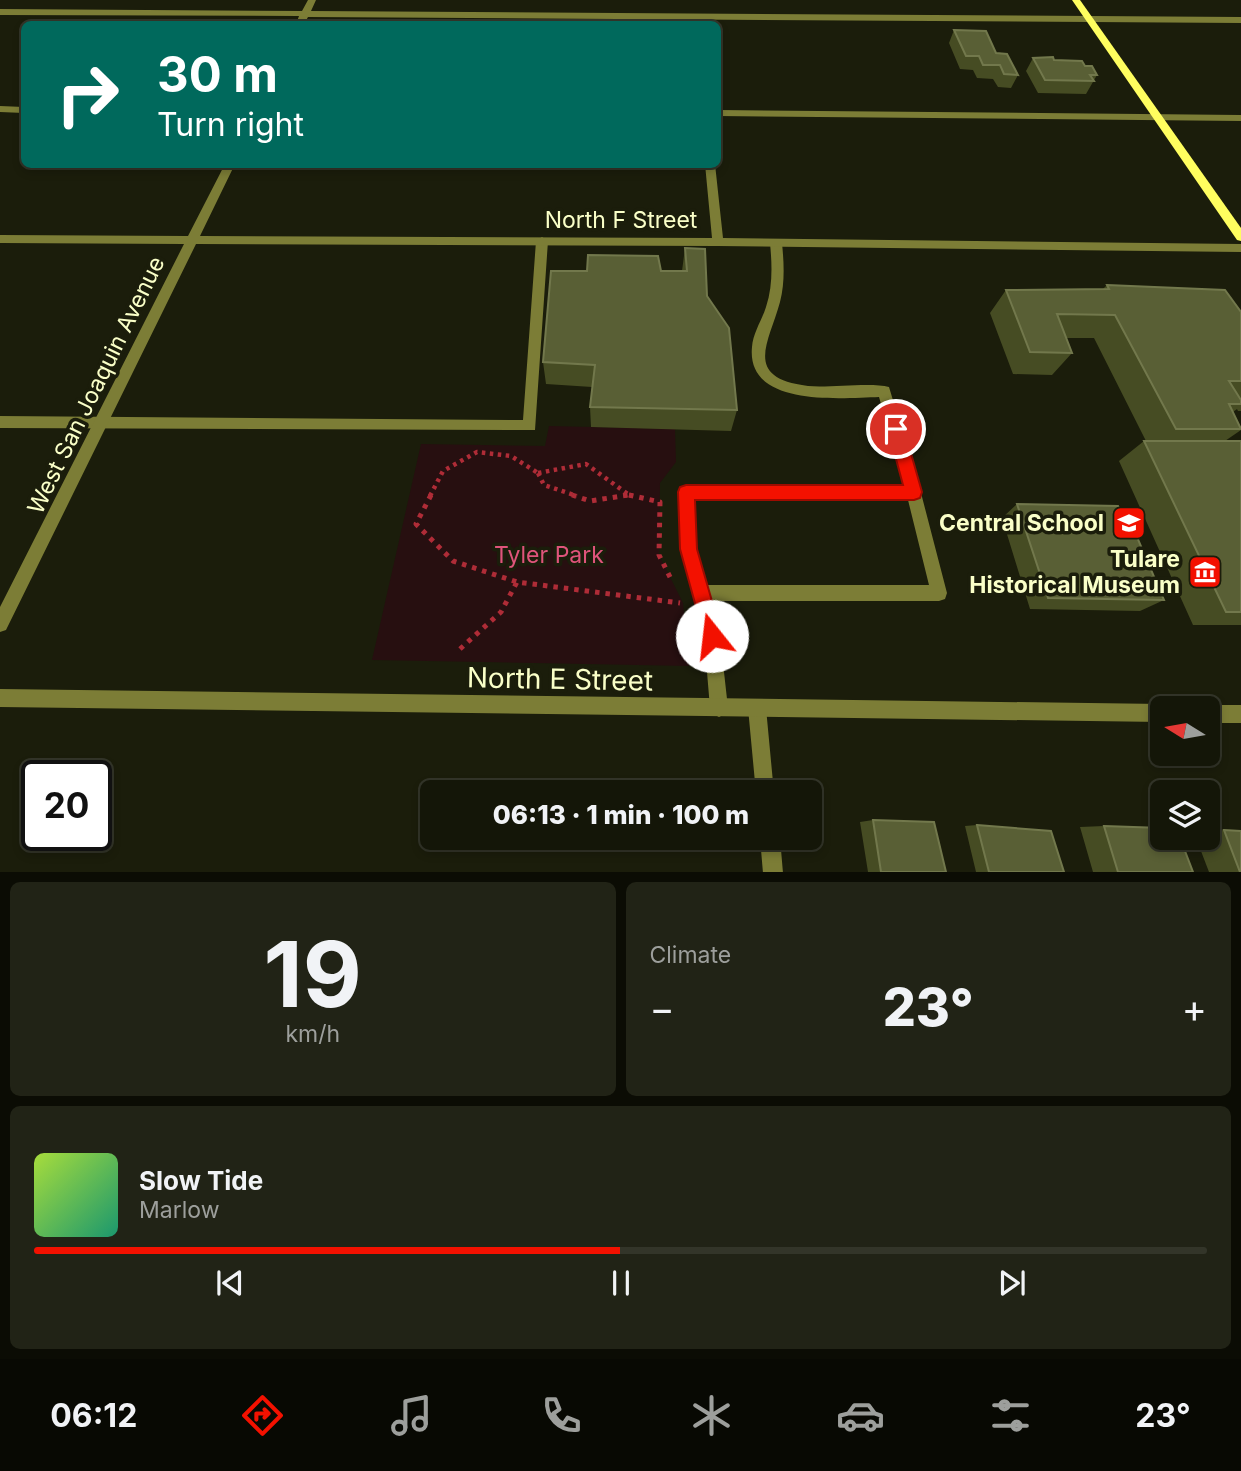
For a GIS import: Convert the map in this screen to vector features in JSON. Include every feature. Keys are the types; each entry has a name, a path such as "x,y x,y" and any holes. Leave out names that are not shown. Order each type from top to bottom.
{"main road":[{"path":"1076,0 1241,237"}],"street":[{"path":"302,21 312,0"},
{"path":"695,4 696,20"},
{"path":"0,12 696,20 1241,20"},
{"path":"0,110 21,110"},
{"path":"721,113 1241,118"},
{"name":"West San Joaquin Avenue","path":"0,624 228,168"},
{"path":"710,168 718,242"},
{"name":"North F Street","path":"0,239 718,242 1241,248"},
{"path":"0,422 530,426 542,241"},
{"path":"699,593 939,593 914,492 884,391 798,391 770,380 762,370 758,350 775,297 778,268 776,243"},
{"path":"719,708 712,636 688,549 686,492 914,492"},
{"name":"North E Street","path":"0,698 1150,713"},
{"path":"757,708 764,780"},
{"path":"1220,714 1241,714"},
{"path":"771,850 773,872"}],"path":[{"path":"477,452 511,456 538,473 544,485 590,501 629,495 660,502 659,555 683,603 517,582 453,561 416,524 443,471 477,452"},
{"path":"538,473 586,464 629,495"},
{"path":"460,649 501,612 517,582"}],"green space":[{"name":"Tyler Park","path":"549,426 675,429 676,462 660,483 659,555 683,603 689,666 372,660 421,444 545,446"}],"building":[{"path":"954,30 986,31 996,53 1007,54 1018,75 1004,74 1000,65 983,65 979,56 966,56"},
{"path":"1053,57 1054,60 1082,61 1085,66 1092,66 1097,75 1090,75 1094,81 1045,80 1033,58"},
{"path":"685,248 705,249 707,296 729,328 737,410 590,407 595,365 543,362 551,271 587,271 588,255 658,256 661,271 687,271"},
{"path":"1107,285 1225,290 1241,312 1241,381 1229,381 1241,404 1229,404 1241,429 1176,429 1115,315 1057,314 1072,353 1030,352 1006,290 1109,289"},
{"path":"1144,441 1241,441 1241,612 1226,612"},
{"path":"1017,504 1118,506 1128,530 1134,530 1164,600 1048,598"},
{"path":"873,820 934,822 946,872 881,872"},
{"path":"977,825 1051,831 1064,872 989,872"},
{"path":"1104,826 1150,828 1150,850 1185,850 1193,872 1118,872"},
{"path":"1224,830 1241,831 1241,872 1240,872"}],"place":[{"name":"Central School","path":"1129,523"},
{"name":"Tulare Historical Museum","path":"1205,572"}],"route":[{"path":"712,636 688,549 686,492 914,492 896,429"}]}
